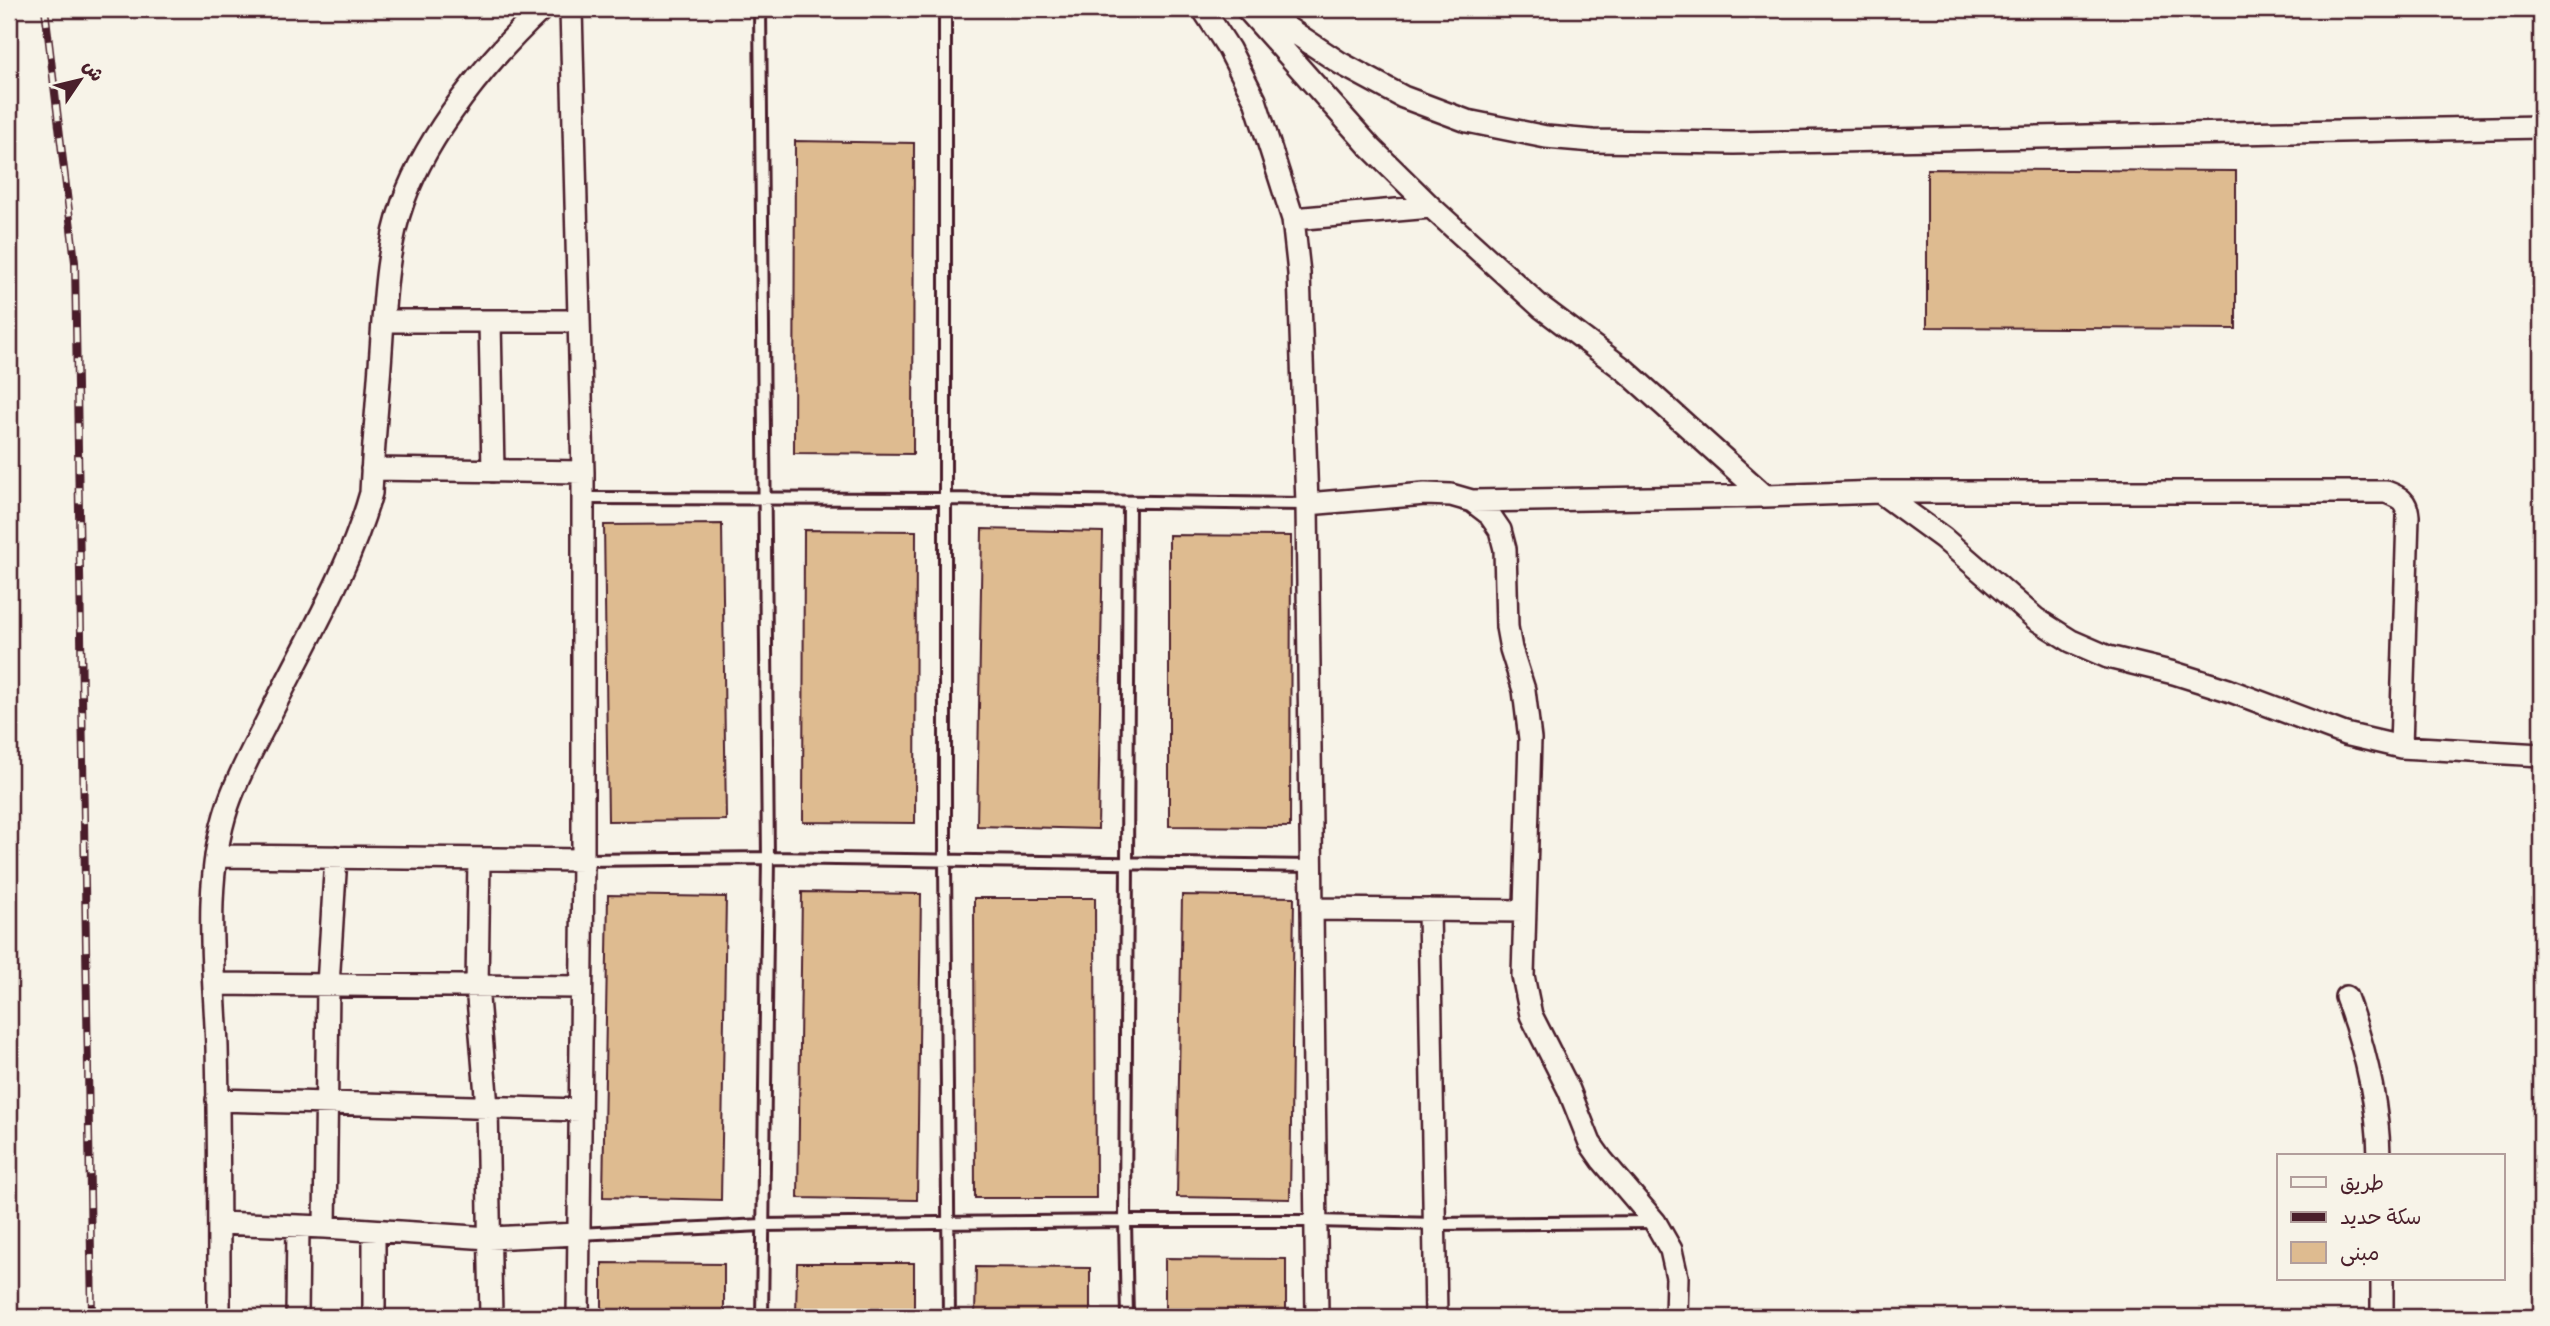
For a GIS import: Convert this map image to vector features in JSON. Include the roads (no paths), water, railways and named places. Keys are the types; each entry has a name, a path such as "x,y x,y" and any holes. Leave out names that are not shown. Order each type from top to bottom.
{"street":[{"path":"219,1317 211,893 216,856 228,806 249,756 335,583 364,518 371,492 383,321 393,240 403,202 421,160 444,123 504,47 542,9"},
{"path":"571,9 583,472 583,860 578,1317"},
{"path":"1203,9 1255,100 1293,219 1299,274 1307,504 1317,1317"},
{"path":"1247,9 1370,148 1431,207 1547,312 1626,371 1765,496"},
{"path":"1259,9 1340,63 1404,97 1467,121 1546,137 1593,141 1734,143 2541,127"},
{"path":"1293,219 1431,207"},
{"path":"383,321 579,321"},
{"path":"490,322 493,471"},
{"path":"372,469 583,472"},
{"path":"1307,504 1425,494 1451,495 1472,501 1880,492 2386,492 2402,499 2407,506 2408,516 2402,747"},
{"path":"1880,492 1943,538 2036,619 2080,645 2108,657 2228,690 2345,734 2402,747 2541,755"},
{"path":"1472,501 1489,514 1503,540 1507,627 1528,713 1530,739 1523,976 1531,1015 1536,1030 1569,1090 1590,1143 1655,1222 1671,1250 1675,1264 1676,1317"},
{"path":"216,856 583,860"},
{"path":"324,1227 328,985 336,858"},
{"path":"479,859 477,986 487,1107 491,1317"},
{"path":"1312,909 1525,911"},
{"path":"1429,910 1436,1317"},
{"path":"214,984 581,987"},
{"path":"2346,997 2367,1065 2379,1154"},
{"path":"217,1100 580,1110"},
{"path":"219,1223 489,1238 578,1234"},
{"path":"297,1317 298,1226"},
{"path":"374,1232 374,1317"},
{"path":"2382,1280 2382,1317"}],"lane":[{"path":"760,9 768,858 762,1317"},
{"path":"945,9 944,499 948,1317"},
{"path":"583,498 1307,504"},
{"path":"1127,1317 1125,1221 1129,503"},
{"path":"583,860 768,858 1311,866"},
{"path":"578,1234 762,1225 1125,1221 1436,1224 1655,1222"}],"railway":[{"path":"45,9 75,262 92,1317"}]}
